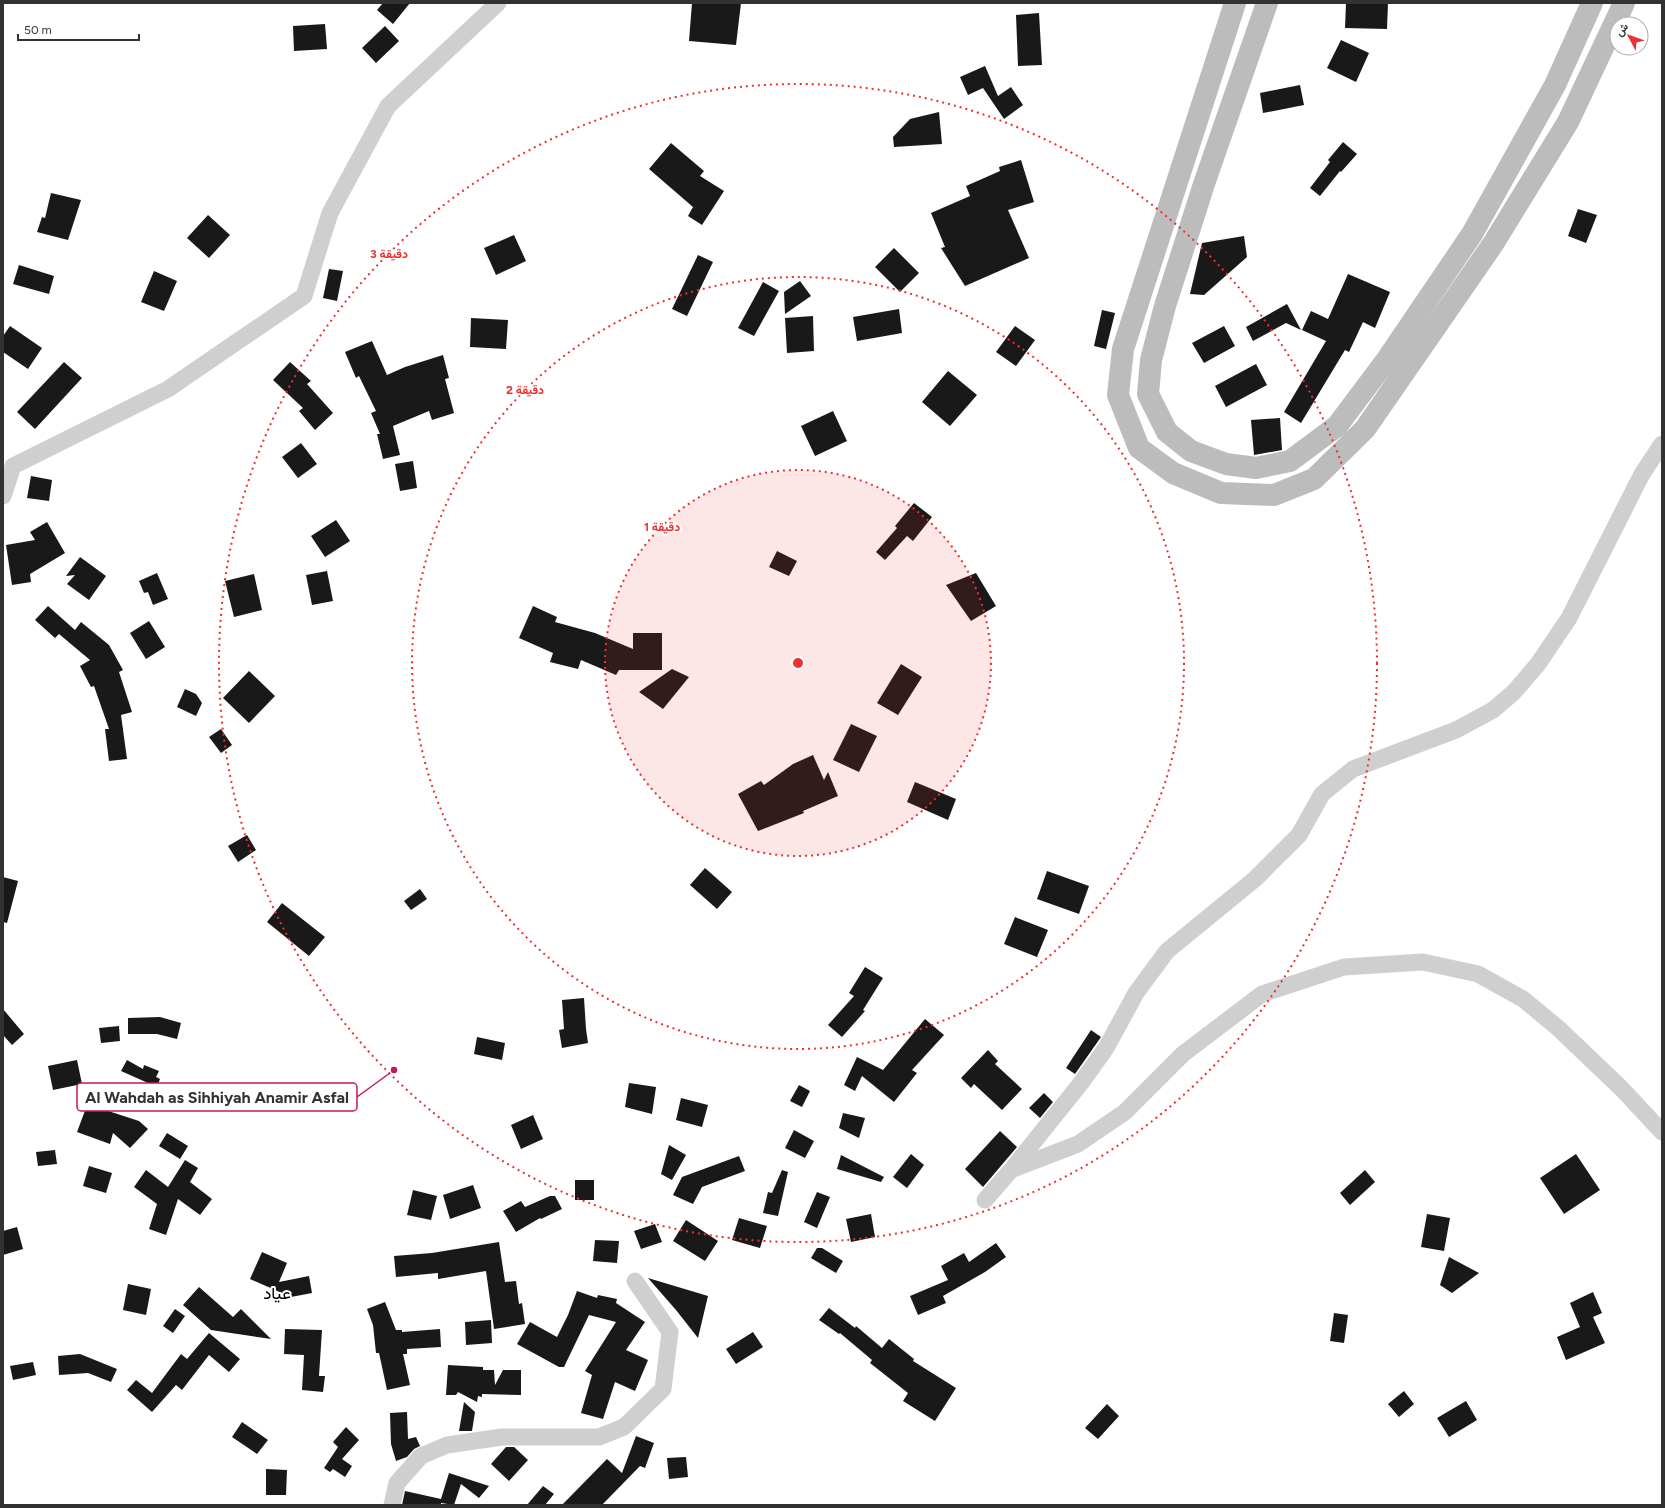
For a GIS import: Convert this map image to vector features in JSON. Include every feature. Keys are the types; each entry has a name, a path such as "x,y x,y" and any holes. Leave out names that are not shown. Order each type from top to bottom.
{"street":[{"path":"3,496 13,466 168,389 304,296 330,213 388,106 498,3"},
{"path":"1235,3 1123,349 1118,395 1139,448 1172,473 1221,492 1274,495 1314,479 1365,429 1493,244 1568,122 1624,3"},
{"path":"1267,3 1204,184 1165,306 1152,360 1148,394 1167,432 1191,451 1226,464 1256,468 1290,461 1338,426 1388,358 1472,234 1555,86 1592,3"},
{"path":"986,1200 1081,1083 1106,1048 1136,993 1167,951 1255,879 1299,835 1322,794 1352,769 1456,730 1492,710 1514,692 1538,664 1569,618 1595,564 1619,521 1642,474 1662,444"},
{"path":"1012,1169 1078,1144 1125,1112 1183,1054 1262,994 1344,967 1423,962 1478,974 1523,999 1558,1028 1617,1084 1662,1132"},
{"path":"392,1505 397,1483 421,1456 447,1445 502,1437 599,1437 624,1427 663,1388 670,1332 635,1281"}],"building":[{"path":"383,3 410,3 393,24 377,10"},
{"path":"692,3 741,3 736,45 689,41"},
{"path":"1346,3 1388,3 1387,29 1345,28"},
{"path":"1039,13 1042,65 1018,66 1016,15"},
{"path":"325,24 327,49 294,51 293,26"},
{"path":"385,26 399,41 376,63 362,48"},
{"path":"1341,40 1369,53 1356,82 1327,68"},
{"path":"985,66 998,96 1011,87 1023,105 1004,119 983,88 968,95 960,77"},
{"path":"1300,85 1304,105 1263,113 1260,93"},
{"path":"939,112 942,144 894,147 893,137 910,119"},
{"path":"1343,142 1357,154 1341,172 1340,171 1320,196 1310,188 1330,162 1328,160"},
{"path":"671,143 704,171 700,176 724,191 702,225 688,216 693,207 649,169"},
{"path":"1021,160 1034,202 1008,210 1029,258 965,286 941,248 945,247 931,213 970,196 966,186 1000,171 999,167"},
{"path":"51,193 81,200 68,240 37,232 42,217 45,218"},
{"path":"1578,209 1597,215 1586,243 1568,236"},
{"path":"208,215 230,235 209,258 187,238"},
{"path":"514,235 526,261 496,275 484,248"},
{"path":"1244,236 1247,257 1204,295 1190,294 1202,243"},
{"path":"894,248 919,273 900,292 875,267"},
{"path":"698,255 713,262 687,316 672,309"},
{"path":"19,265 54,276 49,294 13,284"},
{"path":"329,269 343,271 337,301 323,298"},
{"path":"154,271 177,281 164,311 141,302"},
{"path":"1348,274 1390,292 1375,328 1363,322 1349,352 1345,350 1301,423 1284,412 1326,341 1302,330 1311,311 1328,319"},
{"path":"800,281 811,296 785,314 784,292"},
{"path":"763,282 779,291 754,336 738,328"},
{"path":"1287,304 1301,330 1286,323 1253,341 1246,327"},
{"path":"899,309 902,333 857,341 853,317"},
{"path":"1102,310 1115,313 1106,349 1094,346"},
{"path":"813,316 814,351 787,353 785,318"},
{"path":"471,318 508,320 506,349 470,347"},
{"path":"10,326 42,348 28,369 3,352 3,336"},
{"path":"1015,326 1035,340 1016,366 996,352"},
{"path":"1224,326 1235,346 1204,363 1192,343"},
{"path":"372,341 387,375 405,367 443,355 449,378 445,379 454,413 432,420 429,411 393,426 400,455 383,459 377,434 380,434 371,413 376,411 359,376 356,378 345,352"},
{"path":"64,362 82,378 35,429 17,412"},
{"path":"290,362 311,381 307,384 333,413 315,430 299,411 303,408 273,380"},
{"path":"1256,364 1267,385 1226,407 1215,386"},
{"path":"948,371 977,395 950,426 922,402"},
{"path":"833,411 847,441 815,456 801,426"},
{"path":"1280,418 1282,450 1254,455 1251,420"},
{"path":"301,443 317,464 298,478 282,457"},
{"path":"413,461 417,488 400,491 395,464"},
{"path":"31,476 52,480 49,501 27,498"},
{"path":"914,503 932,517 913,541 907,536 885,560 876,552 897,528 895,526"},
{"path":"336,520 350,541 325,557 311,536"},
{"path":"47,522 65,553 30,574 31,582 12,585 6,545 35,540 30,532"},
{"path":"777,551 797,561 789,576 769,567"},
{"path":"80,557 106,576 89,600 67,584 75,575 66,576"},
{"path":"327,571 333,601 312,605 306,575"},
{"path":"157,573 168,599 153,605 148,592 144,593 139,581"},
{"path":"976,573 996,606 971,621 946,585"},
{"path":"254,574 262,610 234,617 225,581"},
{"path":"48,606 75,630 81,622 109,645 123,670 119,672 132,712 121,715 127,759 109,761 105,729 109,729 94,686 91,687 80,666 90,660 59,634 55,638 35,620"},
{"path":"533,606 557,617 555,622 595,633 633,649 633,633 662,633 662,670 619,670 616,675 581,660 578,669 550,662 553,653 519,638"},
{"path":"149,621 165,647 146,659 130,633"},
{"path":"901,664 922,677 898,715 877,703"},
{"path":"672,669 689,677 663,709 639,692"},
{"path":"249,671 275,696 249,723 223,698"},
{"path":"185,689 196,694 202,703 196,716 177,707"},
{"path":"851,724 877,736 859,772 833,760"},
{"path":"221,729 232,745 221,753 209,737"},
{"path":"813,755 824,780 828,772 838,796 803,811 804,813 758,831 738,794 761,781 764,785 793,764"},
{"path":"915,782 956,799 948,820 907,802"},
{"path":"247,835 256,850 238,862 228,846"},
{"path":"705,868 732,892 717,909 690,885"},
{"path":"1047,871 1089,886 1079,914 1037,899"},
{"path":"3,877 18,881 7,923 3,922"},
{"path":"420,889 427,899 411,910 404,901"},
{"path":"282,903 325,937 309,956 267,922"},
{"path":"1015,917 1048,930 1037,957 1004,944"},
{"path":"865,967 883,978 863,1010 865,1011 842,1037 828,1025 854,996 849,993"},
{"path":"584,998 588,1043 562,1048 559,1030 564,1029 562,1000"},
{"path":"3,1009 24,1034 12,1045 3,1035"},
{"path":"160,1017 181,1023 177,1039 157,1034 128,1034 128,1018"},
{"path":"925,1019 944,1035 912,1070 917,1073 894,1102 862,1076 855,1091 844,1085 857,1057 883,1070"},
{"path":"119,1026 120,1041 101,1043 99,1028"},
{"path":"1091,1030 1101,1037 1075,1074 1066,1068"},
{"path":"477,1037 505,1043 502,1060 474,1054"},
{"path":"988,1050 998,1061 995,1064 1022,1089 1002,1110 974,1084 971,1088 961,1078"},
{"path":"77,1060 82,1084 53,1090 48,1066"},
{"path":"127,1060 143,1069 144,1065 159,1071 156,1077 160,1079 157,1087 121,1071"},
{"path":"629,1083 656,1087 652,1114 625,1107"},
{"path":"799,1085 810,1091 802,1107 790,1101"},
{"path":"1044,1093 1053,1102 1040,1118 1029,1108"},
{"path":"681,1098 708,1105 702,1127 676,1120"},
{"path":"89,1100 101,1104 99,1108 139,1121 148,1129 130,1148 113,1133 110,1144 77,1132"},
{"path":"843,1113 865,1118 859,1138 839,1128"},
{"path":"533,1115 543,1139 521,1149 511,1125"},
{"path":"794,1130 814,1141 805,1158 785,1148"},
{"path":"1000,1131 1017,1147 983,1187 965,1169"},
{"path":"167,1133 188,1146 180,1159 159,1146"},
{"path":"669,1145 686,1155 672,1180 661,1174"},
{"path":"55,1150 57,1164 38,1166 36,1152"},
{"path":"911,1154 924,1165 907,1188 893,1177"},
{"path":"1576,1154 1600,1190 1564,1214 1540,1178"},
{"path":"841,1155 884,1177 881,1182 837,1169"},
{"path":"739,1156 745,1171 702,1187 693,1204 673,1195 682,1177"},
{"path":"185,1160 198,1168 190,1182 212,1199 200,1215 178,1199 166,1235 149,1229 157,1204 134,1187 146,1170 168,1187"},
{"path":"89,1166 112,1173 106,1193 83,1186"},
{"path":"782,1170 788,1172 778,1216 763,1213 768,1192 772,1193"},
{"path":"1365,1170 1375,1182 1350,1205 1340,1193"},
{"path":"575,1180 594,1180 594,1200 575,1200"},
{"path":"473,1185 481,1208 450,1219 443,1195"},
{"path":"413,1190 437,1196 431,1220 407,1215"},
{"path":"817,1192 830,1197 817,1228 804,1222"},
{"path":"550,1196 555,1196 562,1209 541,1219 540,1218 516,1232 503,1211 521,1201 525,1207"},
{"path":"871,1214 875,1237 851,1242 846,1219"},
{"path":"1427,1214 1450,1218 1444,1251 1421,1247"},
{"path":"739,1218 767,1226 760,1248 732,1240"},
{"path":"686,1220 718,1241 705,1261 673,1241"},
{"path":"655,1224 662,1242 641,1249 634,1231"},
{"path":"17,1227 23,1249 3,1255 3,1231"},
{"path":"595,1240 619,1241 617,1263 593,1261"},
{"path":"499,1242 505,1282 516,1281 519,1304 522,1303 525,1324 494,1329 486,1271 438,1279 438,1273 396,1277 394,1256 432,1253"},
{"path":"996,1243 1006,1257 985,1272 943,1296 946,1303 918,1315 910,1296 948,1280 941,1266 964,1253 969,1262"},
{"path":"817,1248 822,1248 843,1261 836,1273 811,1258"},
{"path":"262,1252 287,1263 279,1282 309,1276 312,1293 291,1297 250,1279"},
{"path":"1449,1257 1479,1273 1452,1293 1440,1285"},
{"path":"648,1278 708,1296 698,1338 676,1310"},
{"path":"128,1284 151,1289 146,1315 123,1310"},
{"path":"199,1287 233,1317 241,1309 271,1339 211,1330 183,1305"},
{"path":"577,1291 597,1298 598,1295 617,1299 616,1303 645,1322 626,1350 648,1360 635,1391 615,1382 603,1419 581,1413 592,1375 585,1371 616,1322 589,1315 564,1367 559,1367 517,1344 530,1322 557,1337 568,1315"},
{"path":"1593,1292 1602,1313 1593,1317 1605,1343 1566,1360 1557,1337 1580,1327 1570,1303"},
{"path":"385,1302 396,1330 402,1330 402,1332 440,1329 441,1347 407,1349 407,1354 403,1354 410,1385 387,1390 379,1353 376,1353 373,1325 367,1309"},
{"path":"829,1308 855,1328 856,1326 882,1348 889,1339 914,1359 913,1361 956,1388 935,1421 903,1401 908,1393 870,1363 872,1360 840,1333 839,1334 819,1320"},
{"path":"175,1309 185,1316 173,1333 163,1326"},
{"path":"1334,1313 1348,1315 1344,1343 1330,1341"},
{"path":"491,1320 492,1343 466,1345 465,1322"},
{"path":"285,1329 322,1330 319,1376 325,1376 323,1392 302,1390 304,1355 284,1354"},
{"path":"753,1332 763,1347 736,1364 726,1349"},
{"path":"209,1333 240,1359 229,1372 209,1355 182,1390 176,1385 152,1412 127,1390 136,1380 152,1393 181,1354 187,1359"},
{"path":"80,1354 117,1369 111,1382 88,1373 59,1375 58,1356"},
{"path":"33,1362 36,1375 13,1380 10,1366"},
{"path":"448,1365 483,1367 483,1370 494,1370 495,1385 503,1370 521,1370 521,1395 482,1394 482,1397 478,1396 477,1402 458,1392 456,1395 446,1395"},
{"path":"1404,1391 1414,1404 1399,1417 1388,1404"},
{"path":"1466,1401 1477,1420 1449,1437 1437,1418"},
{"path":"464,1402 475,1412 472,1431 459,1431"},
{"path":"1107,1404 1119,1416 1098,1439 1085,1428"},
{"path":"407,1412 408,1439 416,1437 420,1446 414,1449 407,1457 396,1461 391,1444 390,1413"},
{"path":"242,1422 268,1440 257,1454 232,1437"},
{"path":"346,1427 359,1440 342,1459 352,1466 345,1477 333,1469 330,1472 324,1468 338,1447 333,1442"},
{"path":"636,1436 654,1443 645,1468 640,1466 602,1505 562,1505 607,1459 622,1473"},
{"path":"506,1447 514,1447 528,1460 509,1481 491,1464"},
{"path":"686,1457 688,1477 669,1479 667,1458"},
{"path":"266,1469 287,1470 286,1495 266,1495"},
{"path":"449,1473 489,1486 479,1498 461,1484 454,1505 441,1503 441,1505 402,1505 405,1491 441,1499"},
{"path":"543,1486 554,1494 545,1505 527,1505"}],"place":[{"name":"Al Wahdah as Sihhiyah Anamir Asfal","path":"394,1070"}],"district":[{"name":"عياد","path":"277,1293"}]}
